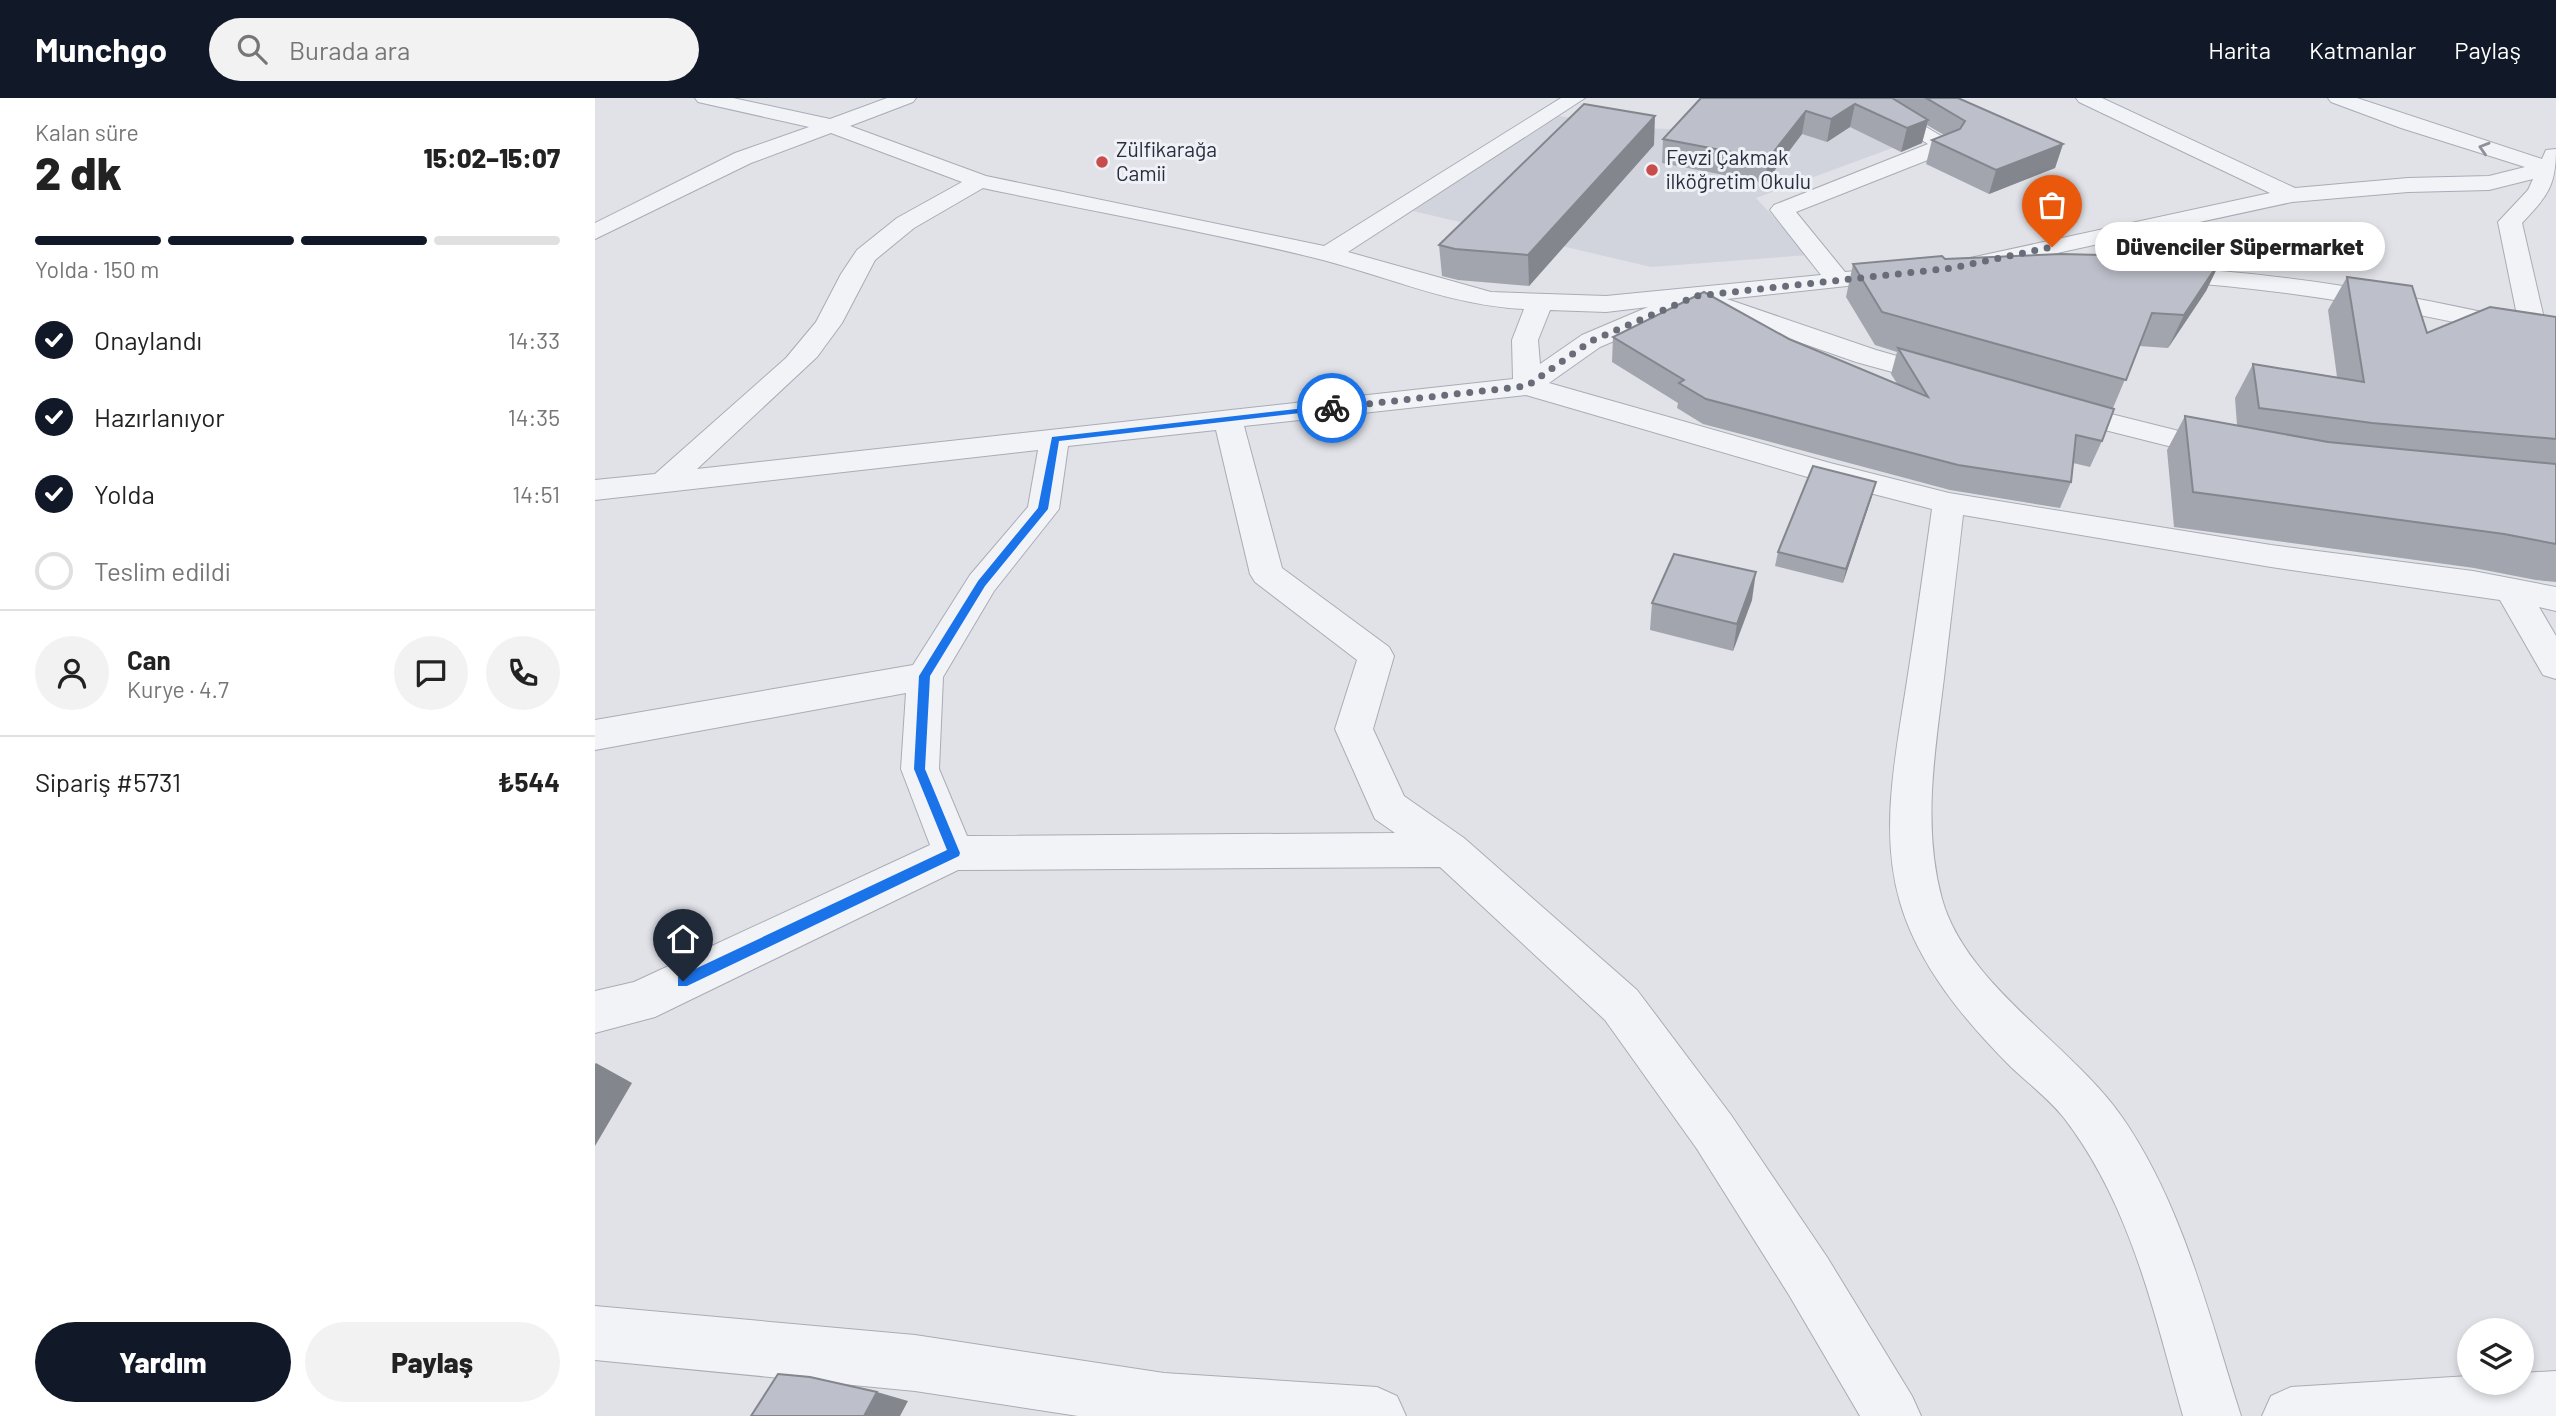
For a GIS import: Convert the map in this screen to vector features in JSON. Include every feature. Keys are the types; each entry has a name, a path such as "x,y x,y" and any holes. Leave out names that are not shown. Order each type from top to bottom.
{"street":[{"path":"705,98 829,125 980,181 1328,254 1461,294 1516,302 1606,304 1952,268 2292,195 2408,184 2489,183 2554,162"},
{"path":"595,232 731,164 906,98"},
{"path":"1328,254 1575,98"},
{"path":"1839,281 1782,210 1945,145 1864,98"},
{"path":"2086,98 2292,195"},
{"path":"2338,98 2408,124 2554,162"},
{"path":"2153,226 2140,274 2213,276 2289,285 2545,335 2510,222 2538,192 2554,162"},
{"path":"664,482 796,364 814,344 837,310 851,277 866,255 889,236 980,181"},
{"path":"1952,268 2053,271"},
{"path":"1527,386 1591,341 1696,296 1866,356 1970,386"},
{"path":"1527,386 1525,340 1540,302"},
{"path":"595,490 1527,386 1822,471 1949,503 2115,532 2511,590 2556,599"},
{"path":"2036,405 2226,452 2253,455"},
{"path":"1228,419 1267,573 1376,656 1354,729 1389,807 1450,850 1621,1005 1714,1132 1808,1276 1892,1416"},
{"path":"954,853 919,769 925,676 982,583 1043,509 1055,438"},
{"path":"1949,503 1910,808 1915,871 1921,903 1939,941 1969,985 2020,1042 2080,1101 2123,1164 2148,1215 2212,1416"},
{"path":"2511,590 2556,666"},
{"path":"595,735 925,676"},
{"path":"595,1012 639,1002 954,853 1450,850"},
{"path":"595,1334 692,1340 915,1363 1164,1401 1377,1416"},
{"path":"2291,1416 2556,1399"}],"shaded area":[{"name":"Fevzi Çakmak ilköğretim Okulu","path":"1848,103 1909,142 1756,198 1809,255 1651,267 1413,211 1553,115 1634,128 1809,133"}],"building":[{"path":"1701,98 1892,98 1928,120 1907,128 1855,104 1831,119 1806,111 1768,159 1663,139"},
{"path":"1926,98 1958,98 2063,144 1996,170 1932,140 1960,129 1965,121"},
{"path":"1584,104 1655,116 1528,255 1455,249 1439,245"},
{"path":"2061,254 2222,258 2184,315 2152,313 2126,380 1882,312 1853,264 1942,256 1945,259"},
{"path":"2347,277 2412,286 2427,333 2490,307 2556,317 2556,439 2372,423 2259,408 2253,364 2364,382"},
{"path":"1704,292 1789,339 1928,397 1898,348 2114,409 2102,441 2076,435 2071,482 1958,465 1706,399 1679,383 1684,380 1613,337"},
{"path":"2185,416 2328,442 2556,464 2556,544 2504,534 2193,492"},
{"path":"1813,466 1876,482 1846,569 1778,552"},
{"path":"1674,554 1756,572 1737,624 1652,603"},
{"path":"778,1374 810,1377 877,1392 864,1416 751,1416"}],"way so far":[{"path":"1332,408 1527,386 1591,341 1696,296 1952,268 2052,247"}],"place":[{"name":"Zülfikarağa Camii","path":"1102,162"},
{"name":"Fevzi Çakmak ilköğretim Okulu","path":"1652,170"},
{"name":"Düvenciler Süpermarket","path":"2052,247"}],"route":[{"path":"683,981 954,853 919,769 925,676 982,583 1043,509 1055,438 1332,408"}]}
